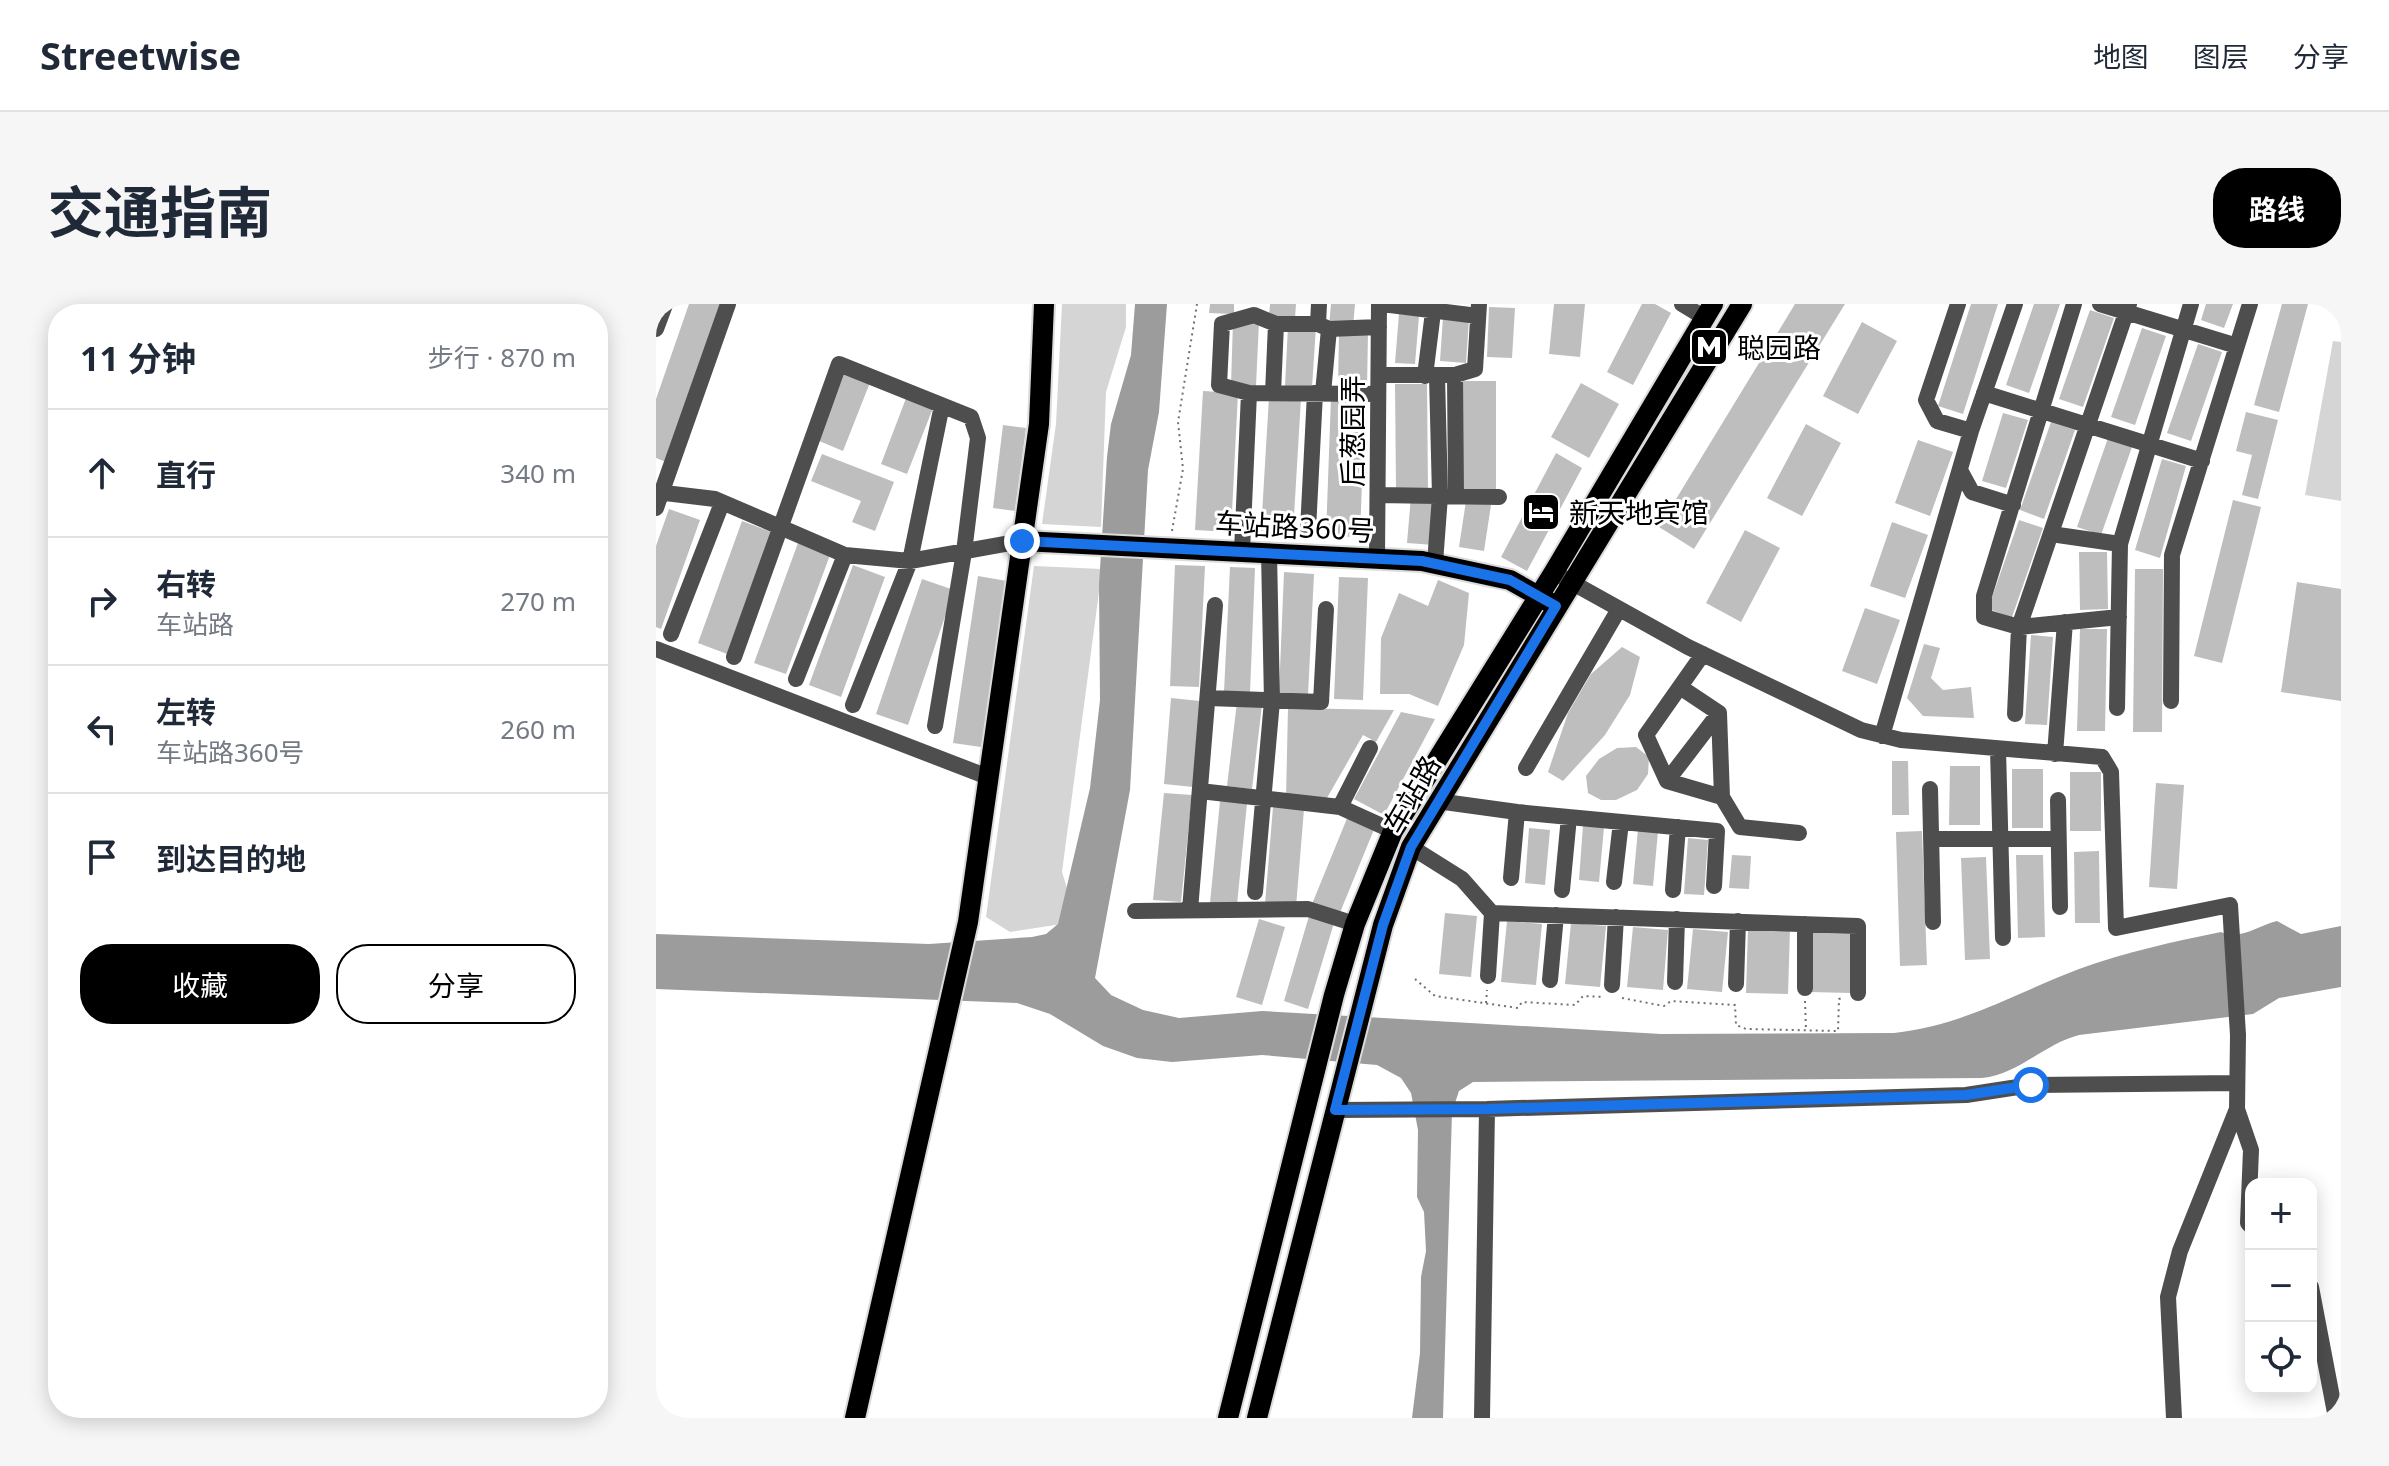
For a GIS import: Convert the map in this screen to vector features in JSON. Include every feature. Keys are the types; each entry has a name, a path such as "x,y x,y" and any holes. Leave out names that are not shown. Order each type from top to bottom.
{"main road":[{"path":"855,1418 968,922 1039,424 1044,304"},
{"name":"车站路","path":"1257,1418 1383,925 1411,847 1742,304"},
{"name":"车站路","path":"1228,1418 1334,995 1355,924 1393,831 1554,572 1709,311"},
{"name":"车站路360号","path":"1022,541 1435,563 1510,580 1556,606"}],"street":[{"path":"656,329 665,304"},
{"path":"728,304 658,497 722,503 845,555 910,561 1022,541"},
{"path":"1308,530 1324,326 1319,304"},
{"path":"1379,375 1455,375 1475,369 1479,310 1381,304"},
{"name":"后葱园弄","path":"1377,558 1381,304"},
{"path":"1682,304 1709,311"},
{"path":"1958,304 1926,400 1937,421 1971,431"},
{"path":"1882,736 1971,431 2015,304"},
{"path":"2074,304 1984,596 1984,617 2019,627 2119,617"},
{"path":"2100,304 2128,308 2237,346"},
{"path":"2117,708 2120,544 2191,304"},
{"path":"2171,701 2172,555 2250,304"},
{"path":"1434,307 1431,376 1448,496"},
{"path":"2015,714 2019,627 2128,308"},
{"path":"1378,394 1249,393 1219,385 1222,324 1255,309 1276,324 1379,327"},
{"path":"1273,393 1276,324"},
{"path":"734,657 839,364 971,417 978,438 964,552 935,726"},
{"path":"1435,563 1448,496 1455,375"},
{"path":"1242,551 1249,393"},
{"path":"1984,393 2202,461"},
{"path":"853,705 910,561 942,405"},
{"path":"1960,470 1972,492 2013,505"},
{"path":"1378,495 1499,497"},
{"path":"671,634 722,503"},
{"path":"2051,534 2120,544"},
{"path":"1255,892 1272,701 1269,553"},
{"path":"796,679 845,555"},
{"path":"1554,572 1703,654 1861,730 1882,736 1998,749 2102,757 2111,772 2116,928 2230,905 2237,1109 2251,1150 2251,1178"},
{"path":"1190,910 1215,605"},
{"path":"1208,698 1321,702 1326,609"},
{"path":"1526,768 1619,609"},
{"path":"2055,754 2065,622"},
{"path":"656,649 988,777"},
{"path":"1703,654 1646,735 1667,781 1722,797"},
{"path":"1680,687 1719,713"},
{"path":"1667,781 1719,713"},
{"path":"1719,713 1722,797 1740,827 1799,833"},
{"path":"1340,807 1370,748"},
{"path":"1998,749 2003,938"},
{"path":"1930,789 1933,922"},
{"path":"1200,791 1340,807 1393,831"},
{"path":"2058,800 2060,907"},
{"path":"1437,801 1517,812 1717,831 1714,886"},
{"path":"1511,878 1517,812"},
{"path":"1562,890 1569,817"},
{"path":"1614,882 1621,822"},
{"path":"1673,890 1678,827"},
{"path":"1931,839 2058,839"},
{"path":"1411,847 1462,879 1492,913 1488,976"},
{"path":"1135,911 1308,909 1355,924"},
{"path":"1492,913 1858,926 1858,993"},
{"path":"1550,980 1556,915"},
{"path":"1614,994 1616,917"},
{"path":"1675,982 1677,919"},
{"path":"1736,984 1738,921"},
{"path":"1805,924 1805,988"},
{"path":"1335,1110 1487,1109 1966,1095 2031,1085 2237,1083"},
{"path":"1482,1418 1487,1109"},
{"path":"2174,1418 2168,1297 2180,1251 2237,1109"},
{"path":"2317,1318 2336,1418"}],"path":[{"path":"1169,548 1183,469 1178,422 1197,304"},
{"path":"1415,979 1435,996 1481,1000 1488,1005 1518,1008 1522,1002 1575,1005 1583,996 1614,994 1664,1006 1671,1001 1735,1005 1736,1025 1746,1029 1838,1031 1839,999 1858,993"},
{"path":"1805,988 1806,1030"}],"shaded area":[{"path":"1062,304 1126,304 1126,327 1106,392 1101,527 1042,524 1056,424"},
{"path":"1135,304 1167,304 1159,412 1148,470 1130,790 1095,978 1111,995 1143,1010 1179,1018 1262,1011 1661,1034 1894,1033 1966,1016 2114,957 2221,932 2242,934 2277,921 2301,934 2341,926 2341,987 2279,998 2253,1014 2079,1035 2008,1071 1982,1078 1473,1082 1459,1091 1452,1112 1443,1418 1412,1418 1420,1353 1421,1277 1426,1251 1424,1212 1417,1197 1418,1130 1411,1093 1401,1078 1377,1065 1262,1055 1172,1062 1137,1058 1103,1046 1050,1014 1017,1003 656,989 656,934 929,944 1032,937 1046,934 1058,924 1090,788 1100,700 1099,585 1107,457 1111,424 1131,355"},
{"path":"2333,341 2341,342 2341,501 2305,495"},
{"path":"1034,566 1102,569 1062,872 1071,901 1062,924 1010,932 986,917"}],"building":[{"path":"689,304 721,304 666,462 656,458 656,399"},
{"path":"1210,304 1234,304 1234,314 1209,313"},
{"path":"1270,304 1296,304 1295,318 1269,316"},
{"path":"1331,304 1355,304 1353,327 1329,326"},
{"path":"1554,304 1585,304 1580,357 1549,354"},
{"path":"1642,304 1655,304 1671,313 1633,385 1607,372"},
{"path":"1795,304 1845,304 1694,549 1659,527"},
{"path":"1971,304 1998,304 1963,414 1938,406"},
{"path":"2034,304 2060,304 2029,393 2006,385"},
{"path":"2206,304 2233,304 2224,328 2201,320"},
{"path":"2282,304 2308,304 2279,412 2254,405"},
{"path":"1489,307 1515,308 1512,358 1487,357"},
{"path":"2090,310 2114,318 2083,407 2059,399"},
{"path":"1399,314 1419,316 1415,364 1395,363"},
{"path":"1443,317 1469,319 1466,363 1440,361"},
{"path":"1233,321 1259,322 1256,386 1231,385"},
{"path":"1862,322 1897,341 1858,414 1823,396"},
{"path":"1288,326 1316,327 1312,387 1285,386"},
{"path":"2142,328 2166,336 2135,425 2111,417"},
{"path":"1339,333 1368,333 1367,389 1338,388"},
{"path":"2198,344 2222,352 2191,441 2167,433"},
{"path":"845,369 871,380 843,451 817,440"},
{"path":"1463,381 1496,381 1496,489 1463,489"},
{"path":"1581,383 1619,404 1589,458 1551,437"},
{"path":"1395,384 1427,384 1428,490 1396,490"},
{"path":"1203,391 1238,393 1231,532 1195,530"},
{"path":"908,393 935,403 907,474 881,464"},
{"path":"1269,397 1301,398 1293,533 1261,531"},
{"path":"1331,397 1365,398 1360,537 1326,536"},
{"path":"2246,412 2278,420 2258,499 2242,495 2252,455 2236,451"},
{"path":"2003,413 2028,420 2006,488 1982,481"},
{"path":"2051,422 2075,430 2044,519 2020,510"},
{"path":"1806,424 1841,443 1802,516 1767,498"},
{"path":"1003,425 1026,428 1015,511 993,508"},
{"path":"2108,438 2132,447 2101,535 2077,527"},
{"path":"1918,440 1953,452 1930,516 1895,503"},
{"name":"新天地宾馆","path":"1556,453 1582,468 1527,571 1501,557"},
{"path":"822,454 894,482 875,531 852,522 861,501 811,481"},
{"path":"2162,459 2186,466 2160,558 2135,550"},
{"path":"1411,496 1437,498 1434,545 1407,543"},
{"path":"2233,500 2261,507 2222,663 2194,656"},
{"path":"1466,501 1491,505 1484,551 1459,547"},
{"path":"669,509 700,520 661,629 656,627 656,546"},
{"path":"2019,520 2043,528 2012,617 1988,609"},
{"path":"742,521 771,532 727,654 698,643"},
{"path":"1892,522 1928,535 1905,598 1870,586"},
{"path":"1745,530 1780,548 1741,622 1706,603"},
{"path":"798,543 830,555 786,674 754,663"},
{"path":"2079,552 2107,552 2108,609 2080,610"},
{"path":"853,565 885,577 841,697 809,685"},
{"path":"1175,565 1205,566 1199,687 1170,686"},
{"path":"1230,567 1255,568 1250,693 1224,692"},
{"path":"2135,569 2163,569 2162,732 2133,732"},
{"path":"1284,572 1314,574 1308,695 1279,693"},
{"path":"978,576 1007,581 981,747 953,743"},
{"path":"1339,577 1368,578 1363,700 1334,699"},
{"path":"922,579 954,590 908,725 876,714"},
{"path":"1438,580 1469,593 1464,645 1438,706 1409,694 1380,694 1381,638 1399,593 1428,606"},
{"path":"2297,582 2341,589 2341,701 2281,692"},
{"path":"1865,608 1900,620 1877,684 1842,671"},
{"path":"2080,629 2107,629 2105,731 2077,731"},
{"path":"2031,635 2053,637 2047,725 2025,724"},
{"path":"1924,644 1940,648 1931,678 1943,690 1971,687 1974,718 1923,716 1907,698"},
{"path":"1622,647 1640,657 1630,695 1605,735 1563,781 1548,772 1568,713 1591,674"},
{"path":"1171,698 1200,701 1193,787 1164,784"},
{"path":"1237,702 1262,705 1252,789 1227,786"},
{"path":"1288,708 1394,710 1376,742 1363,735 1327,798 1286,798"},
{"path":"1401,712 1435,719 1384,815 1354,799"},
{"path":"1636,747 1649,757 1648,774 1637,790 1616,800 1601,800 1588,793 1586,776 1599,759 1617,748"},
{"path":"1892,761 1908,761 1909,815 1892,815"},
{"path":"1950,766 1980,766 1980,825 1949,825"},
{"path":"2012,769 2043,769 2043,828 2012,828"},
{"path":"2070,772 2101,772 2101,831 2070,831"},
{"path":"2156,783 2184,785 2177,889 2149,887"},
{"path":"1164,793 1192,795 1181,902 1153,900"},
{"path":"1220,801 1247,803 1237,905 1210,903"},
{"path":"1273,807 1304,809 1296,907 1265,904"},
{"path":"1348,816 1375,827 1339,915 1312,904"},
{"path":"1583,825 1604,827 1599,882 1579,880"},
{"path":"1529,828 1550,830 1545,885 1525,883"},
{"path":"1638,829 1658,831 1653,886 1633,884"},
{"path":"1922,831 1927,965 1900,966 1896,832"},
{"path":"1688,838 1708,840 1704,895 1684,894"},
{"path":"2099,851 2100,923 2075,923 2074,852"},
{"path":"1732,855 1751,856 1749,889 1729,888"},
{"path":"2016,855 2043,855 2045,937 2018,938"},
{"path":"1986,857 1990,959 1965,960 1961,858"},
{"path":"1445,913 1477,916 1471,977 1439,974"},
{"path":"1309,916 1334,923 1308,1009 1284,1001"},
{"path":"1259,919 1285,927 1262,1005 1236,997"},
{"path":"1507,921 1542,924 1536,985 1501,982"},
{"path":"1571,923 1606,926 1600,987 1565,984"},
{"path":"1633,927 1668,930 1663,990 1627,987"},
{"path":"1812,927 1853,928 1851,993 1809,992"},
{"path":"1748,928 1790,929 1788,994 1746,993"},
{"path":"1693,929 1728,932 1722,992 1687,989"}],"place":[{"name":"聪园路","path":"1709,347"},
{"name":"新天地宾馆","path":"1541,512"}],"route":[{"path":"1022,541 1422,561 1510,580 1556,606 1411,847 1383,925 1335,1110 1487,1109 1966,1095 2031,1085"}]}
